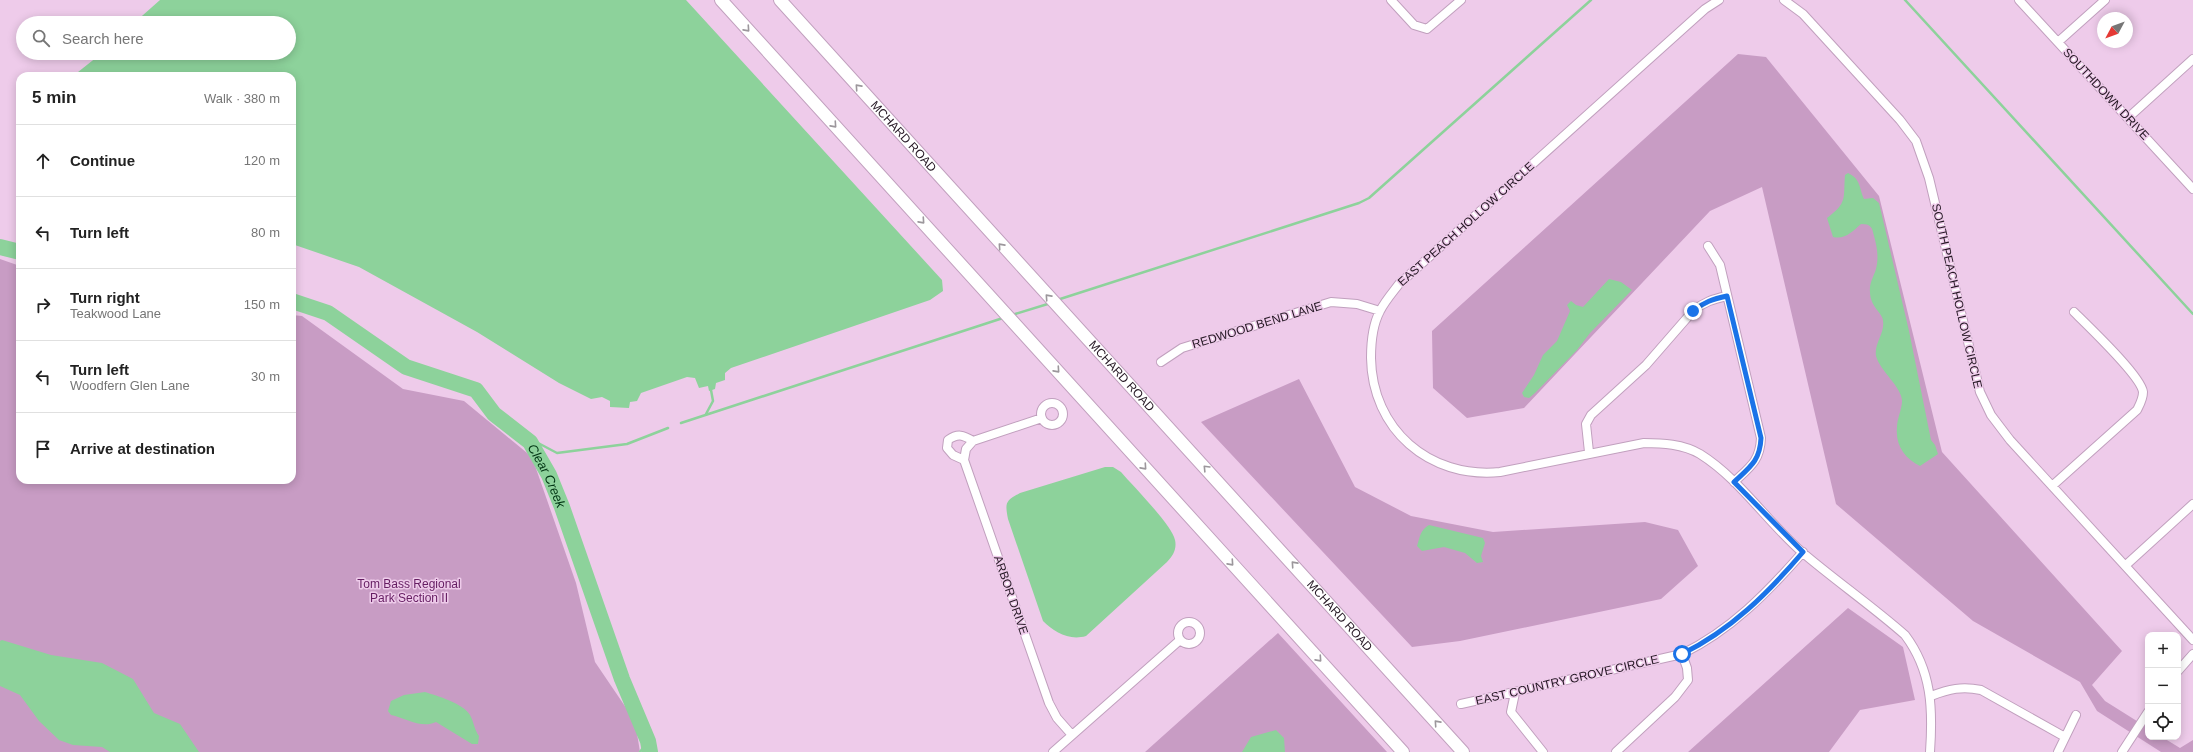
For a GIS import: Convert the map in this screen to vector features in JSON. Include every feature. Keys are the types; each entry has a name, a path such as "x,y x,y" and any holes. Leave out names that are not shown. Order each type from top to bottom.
{"main road":[{"path":"721,0 1403,752"},
{"name":"MCHARD ROAD","path":"780,0 1069,320 1226,489 1463,752"}],"street":[{"path":"1390,0 1409,21 1421,29 1432,27 1462,0"},
{"name":"EAST PEACH HOLLOW CIRCLE","path":"1719,0 1699,14 1409,274 1400,284 1380,311 1371,350 1371,374 1374,389 1388,420 1407,443 1420,453 1445,466 1487,473 1644,442 1666,443 1698,453 1713,463 1734,482 1803,552 1905,635 1914,646 1925,670 1931,696 1932,722 1930,752"},
{"name":"SOUTH PEACH HOLLOW CIRCLE","path":"1784,0 1803,14 1900,120 1916,140 1930,178 1972,363 1982,398 1991,415 2000,429 2193,640"},
{"name":"SOUTHDOWN DRIVE","path":"2019,0 2129,117 2193,189"},
{"path":"2058,42 2105,0"},
{"path":"2129,117 2193,59"},
{"path":"1708,246 1720,265 1761,438 1760,453 1754,463 1734,482"},
{"path":"1589,452 1586,424 1591,415 1646,365 1693,311 1701,304 1713,299 1727,296"},
{"name":"REDWOOD BEND LANE","path":"1161,362 1182,348 1331,302 1357,304 1380,311"},
{"path":"2052,486 2137,410 2141,402 2143,392 2136,378 2074,312"},
{"path":"964,460 954,455 947,448 948,440 954,436 962,435 973,440 1042,418"},
{"name":"ARBOR DRIVE","path":"973,440 966,449 964,460 1049,703 1057,718 1072,735"},
{"path":"2126,565 2193,504"},
{"name":"EAST COUNTRY GROVE CIRCLE","path":"1461,704 1682,654 1712,638 1742,615 1783,575 1803,552"},
{"path":"1053,752 1180,640"},
{"path":"1616,752 1675,697 1688,680 1687,668 1682,654"},
{"path":"2181,668 2193,654"},
{"path":"1931,696 1955,688 1967,687 1981,690 2065,737"},
{"path":"1516,692 1511,712 1542,752"},
{"path":"2058,752 2076,715"},
{"path":"2122,752 2145,717"}],"green space":[{"path":"1738,54 1766,57 1879,196 1942,452 2122,651 2092,685 2105,701 2145,726 2145,740 2167,740 2180,748 2193,740 2193,752 2161,752 2097,711 2080,682 1973,621 1836,504 1762,187 1710,211 1524,408 1467,418 1433,388 1432,331"},
{"name":"Tom Bass Regional Park Section II","path":"0,259 16,265 16,484 296,484 296,315 302,316 403,389 464,401 532,457 576,583 595,662 635,721 640,752 0,752"},
{"path":"1299,379 1355,487 1411,516 1493,532 1645,522 1678,530 1698,566 1661,599 1460,641 1412,647 1201,422"},
{"path":"1848,608 1903,647 1915,700 1860,710 1829,752 1688,752"},
{"path":"1278,633 1387,752 1145,752"}],"shaded area":[{"path":"160,0 686,0 942,280 943,291 930,300 731,368 725,373 725,380 716,383 715,389 709,391 708,386 699,388 695,378 687,377 641,393 637,401 630,402 629,408 610,407 610,401 602,397 591,399 559,383 477,332 359,267 296,245 296,72 78,72 93,60 296,60 296,16 142,16"},
{"path":"1848,173 1855,178 1859,184 1864,199 1873,198 1879,203 1909,331 1931,440 1935,445 1938,454 1920,466 1902,451 1899,445 1897,427 1902,404 1901,396 1878,362 1876,356 1883,325 1881,315 1872,302 1870,289 1877,260 1877,248 1873,230 1869,225 1861,224 1845,236 1837,238 1833,237 1827,218 1834,213 1843,200 1845,175"},
{"path":"1609,279 1621,282 1632,290 1535,393 1529,398 1524,397 1522,393 1534,375 1543,355 1557,341 1570,311 1567,305 1571,301 1576,305 1583,307"},
{"path":"1105,467 1113,467 1121,472 1151,506 1172,533 1175,540 1175,549 1173,555 1167,562 1086,636 1068,636 1052,629 1043,621 1008,519 1006,509 1007,503 1011,498 1020,493"},
{"path":"1429,525 1483,538 1485,543 1481,556 1483,562 1477,563 1465,553 1444,547 1422,551 1417,546 1422,531"},
{"path":"2,640 51,655 102,663 133,679 154,713 180,724 199,752 110,752 102,747 73,745 59,740 39,721 20,695 0,686 0,641"},
{"path":"425,692 449,700 467,711 479,736 478,744 472,744 436,722 430,724 419,724 391,715 388,711 391,701 404,695"},
{"path":"1276,730 1284,738 1285,752 1242,752 1251,737"}],"waterway":[{"path":"1057,300 1359,203 1369,198 1591,0"},
{"path":"1905,0 2193,314"},
{"name":"Clear Creek","path":"0,247 16,251"},
{"name":"Clear Creek","path":"296,302 328,313 406,367 476,390 494,414 530,442 549,475 562,507 622,679 648,741 650,752"},
{"path":"1012,315 1051,303"},
{"path":"681,423 1003,318"},
{"path":"706,414 713,401 711,390"},
{"path":"530,442 540,444 557,453 627,444 668,428"},
{"path":"640,752 648,741"}],"route":[{"path":"1682,654 1712,638 1742,615 1783,575 1803,552 1734,482 1754,463 1760,453 1761,438 1727,296 1713,299 1701,304 1693,311"}]}
